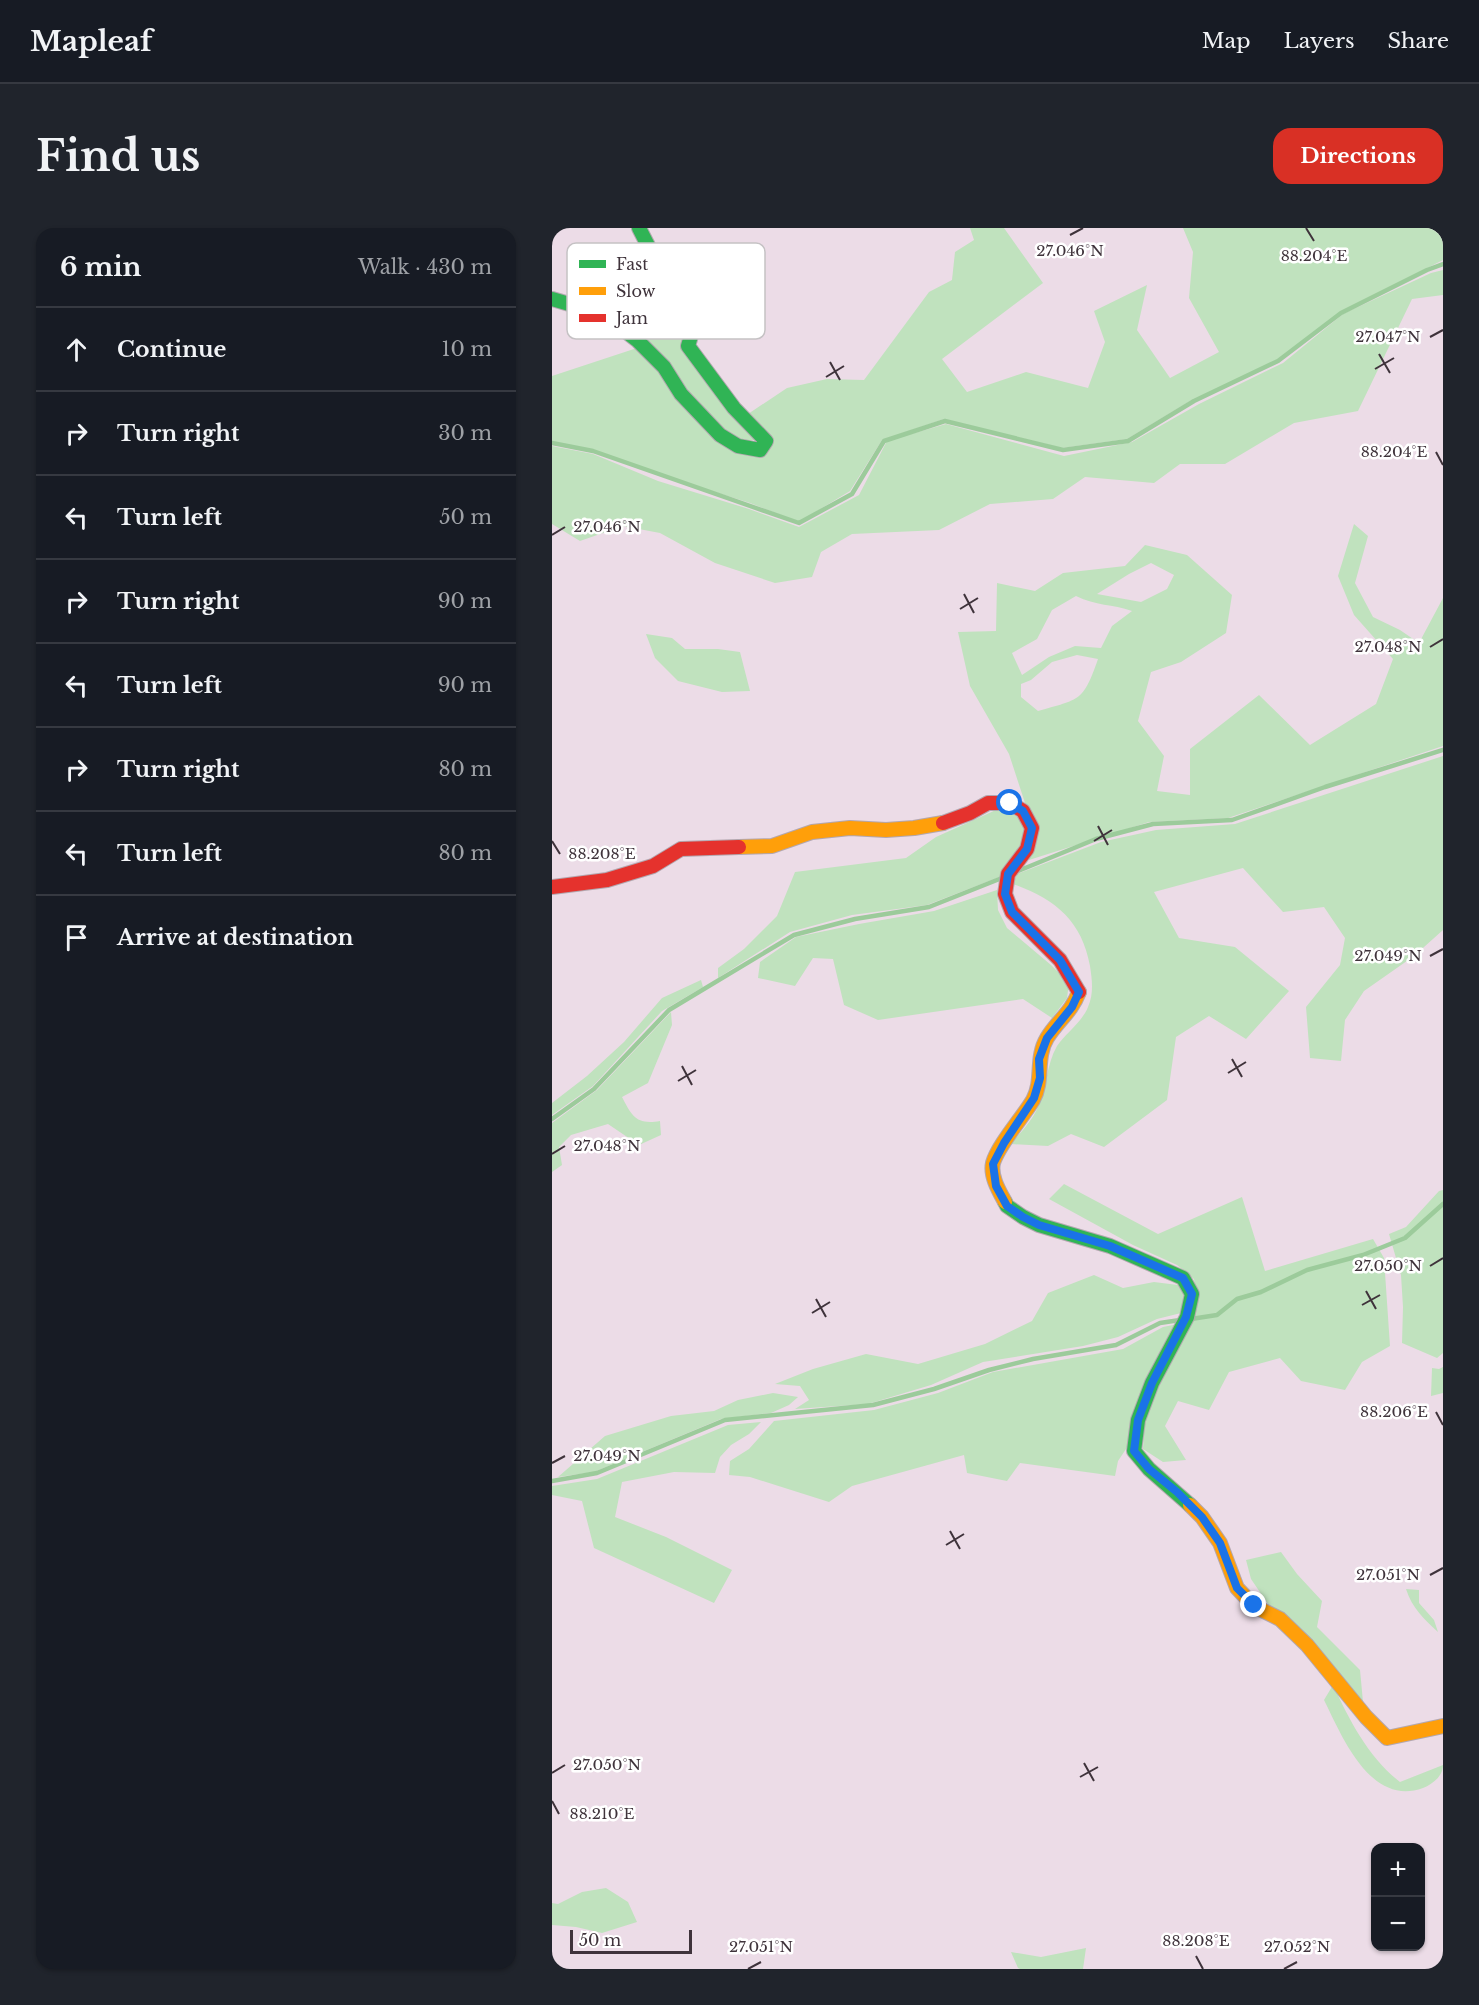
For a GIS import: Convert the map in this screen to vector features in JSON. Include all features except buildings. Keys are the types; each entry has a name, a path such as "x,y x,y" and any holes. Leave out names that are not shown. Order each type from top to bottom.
{"street":[{"path":"639,228 647,243"},
{"path":"552,298 567,303"},
{"path":"635,339 664,367 681,394 720,435 738,446 760,450 766,441 747,425 733,408 688,346 690,339"},
{"path":"552,887 576,885 653,866 681,849 772,846 812,832 850,828 886,830 914,828 940,824 970,813 988,803 1010,803 1023,811 1032,828 1027,849 1008,874 1005,894 1012,912 1060,960 1079,992 1072,1007 1047,1038 1039,1059 1040,1078 1034,1098 993,1164 996,1186 1007,1206 1039,1225 1110,1246 1183,1278 1192,1294 1186,1317 1152,1383 1138,1420 1134,1451 1149,1469 1202,1517 1220,1543 1237,1588 1254,1605 1280,1619 1307,1645 1366,1717 1387,1738 1443,1726"}],"green space":[{"path":"970,228 1004,228 1043,283 942,359 967,392 1026,372 1088,388 1105,342 1094,311 1147,285 1137,330 1170,378 1219,352 1189,298 1193,252 1183,228 1443,228 1443,260 1339,313 1276,361 1190,401 1127,439 1062,448 944,419 882,440 850,491 799,522 591,449 552,442 552,376 640,347 681,396 760,454 745,416 787,388 827,379 864,380 929,292 952,280 955,252 974,240"},
{"path":"1443,270 1443,295 1412,299 1358,411 1294,423 1225,464 1180,464 1154,483 1085,477 1053,499 990,504 939,530 852,534 821,552 812,577 775,583 715,563 660,533 623,526 580,541 552,524 552,446 593,454 658,481 799,527 859,495 887,441 946,424 1064,456 1132,442 1199,404 1283,363 1343,314 1431,273"},
{"path":"640,339 687,339 685,346 759,439 737,443"},
{"path":"1354,524 1368,536 1355,583 1373,617 1400,630 1419,643 1443,598 1443,746 1228,818 1149,822 1029,860 1026,806 1009,754 970,686 958,632 996,631 997,583 1035,591 1063,573 1125,566 1145,545 1187,555 1232,595 1226,633 1181,662 1151,672 1138,721 1164,756 1157,791 1190,795 1190,749 1259,695 1310,745 1376,704 1393,659 1354,615 1338,576","holes":["1151,563 1174,575 1167,589 1141,602 1097,594","1076,596 1090,602 1132,611 1112,626 1101,648 1075,646 1049,657 1022,675 1012,653 1037,639 1052,610","1077,655 1098,659 1088,684 1078,697 1038,711 1021,697 1021,684 1031,680 1052,662"]},
{"path":"646,634 672,638 685,649 740,652 750,691 722,692 678,681 655,658"},
{"path":"1443,756 1443,930 1414,956 1364,991 1345,1020 1341,1061 1310,1058 1306,1007 1340,965 1345,938 1324,907 1283,912 1243,868 1154,892 1179,938 1235,947 1289,991 1246,1039 1209,1016 1176,1037 1167,1100 1104,1147 1071,1134 1048,1146 1011,1144 1035,1112 1041,1100 1053,1053 1085,1012 1090,1002 1092,986 1086,950 1073,924 1054,905 1042,897 1013,884 1017,874 1101,842 1156,830 1235,824"},
{"path":"996,810 1016,816 1027,834 1002,876 927,905 852,915 790,932 718,978 718,968 744,949 777,916 795,872 906,858 936,837"},
{"path":"997,890 998,910 1007,928 1069,983 1067,998 1052,1018 1023,999 878,1020 844,1005 833,959 813,958 795,986 758,978 760,962 796,937 934,911"},
{"path":"701,980 703,987 662,1011 593,1086 552,1115 552,1103 587,1076 624,1042 662,998"},
{"path":"671,1012 672,1025 648,1083 622,1097 636,1118 645,1122 660,1121 661,1135 639,1145 608,1124 571,1135 559,1147 562,1165 552,1172 552,1123 597,1090"},
{"path":"1064,1184 1158,1234 1242,1197 1265,1271 1373,1239 1384,1258 1390,1346 1362,1362 1345,1390 1301,1381 1280,1358 1229,1372 1209,1410 1178,1401 1165,1426 1186,1460 1163,1462 1143,1449 1145,1419 1197,1298 1194,1279 1177,1265 1133,1245 1049,1199"},
{"path":"1443,1190 1443,1353 1437,1358 1402,1343 1401,1275 1389,1234 1406,1227 1439,1191"},
{"path":"1094,1275 1123,1288 1154,1282 1178,1285 1184,1294 1181,1313 1157,1319 1118,1337 1083,1346 983,1362 931,1385 868,1404 795,1409 809,1400 800,1386 775,1384 813,1369 866,1354 918,1364 985,1344 1032,1321 1048,1293"},
{"path":"1178,1324 1126,1449 1118,1461 1115,1476 1020,1463 1007,1481 967,1473 964,1455 852,1486 829,1502 750,1477 729,1475 730,1461 749,1449 774,1421 874,1410 938,1393 993,1372 1123,1349 1163,1327"},
{"path":"1443,1367 1443,1393 1431,1396 1432,1368"},
{"path":"773,1393 798,1397 789,1405 771,1413 721,1419 594,1472 558,1477 605,1436 671,1416 714,1411 738,1400"},
{"path":"761,1422 749,1434 731,1445 720,1457 715,1473 674,1472 622,1482 615,1517 666,1537 732,1570 714,1603 594,1548 582,1501 552,1495 552,1486 597,1479 728,1425"},
{"path":"1281,1552 1297,1574 1322,1601 1317,1627 1360,1670 1363,1702 1270,1607 1251,1579 1246,1560"},
{"path":"1406,1589 1419,1590 1419,1603 1434,1620 1438,1632 1415,1608"},
{"path":"1333,1685 1369,1750 1400,1782 1443,1765 1437,1779 1423,1788 1404,1791 1388,1787 1373,1778 1349,1749 1324,1700"},
{"path":"606,1888 628,1902 637,1922 602,1933 576,1927 552,1925 552,1903 558,1904 582,1892"},
{"path":"1086,1948 1083,1969 1020,1969 1011,1952 1041,1957"}],"waterway":[{"path":"552,443 593,451 799,523 852,494 884,441 945,421 1063,450 1128,441 1194,401 1278,361 1341,313 1443,264"},
{"path":"1018,871 1096,839 1153,824 1232,820 1325,787 1443,750"},
{"path":"552,1119 594,1089 669,1010 794,935 855,919 929,907 1002,878"},
{"path":"1191,1319 1217,1315 1237,1299 1261,1292 1307,1270 1363,1255 1405,1238 1443,1204"},
{"path":"552,1481 597,1473 725,1420 873,1405 1033,1359 1116,1345 1160,1323 1180,1320"}],"traffic: fast":[{"path":"639,228 647,243"},
{"path":"552,299 567,303"},
{"path":"635,339 664,367 681,394 720,435 738,446 760,450 766,441 734,408 688,346 690,339"},
{"path":"1005,1202 1023,1217 1039,1225 1110,1246 1183,1278 1192,1294 1187,1317 1152,1383 1138,1420 1134,1451 1149,1469 1190,1505"}],"traffic: slow":[{"path":"739,847 772,846 812,832 850,828 886,830 943,823"},
{"path":"1005,1202 994,1178 993,1163 1005,1140 1033,1100 1038,1085 1041,1053 1047,1038 1072,1006 1079,992"},
{"path":"1190,1505 1202,1517 1220,1543 1237,1588 1254,1606 1280,1619 1307,1645 1366,1717 1387,1738 1443,1726"}],"traffic: jam":[{"path":"943,823 970,813 988,803 1010,803 1023,811 1032,828 1027,849 1008,874 1005,894 1012,912 1060,960 1079,992"},
{"path":"552,887 607,880 653,866 681,849 739,847"}],"route":[{"path":"1010,803 1023,811 1032,828 1027,849 1008,874 1005,894 1012,912 1060,960 1079,992 1072,1007 1047,1038 1039,1059 1040,1078 1034,1098 993,1164 996,1186 1007,1206 1039,1225 1110,1246 1183,1278 1192,1294 1186,1317 1152,1383 1138,1420 1134,1451 1149,1469 1202,1517 1220,1543 1237,1588 1254,1605"}]}
